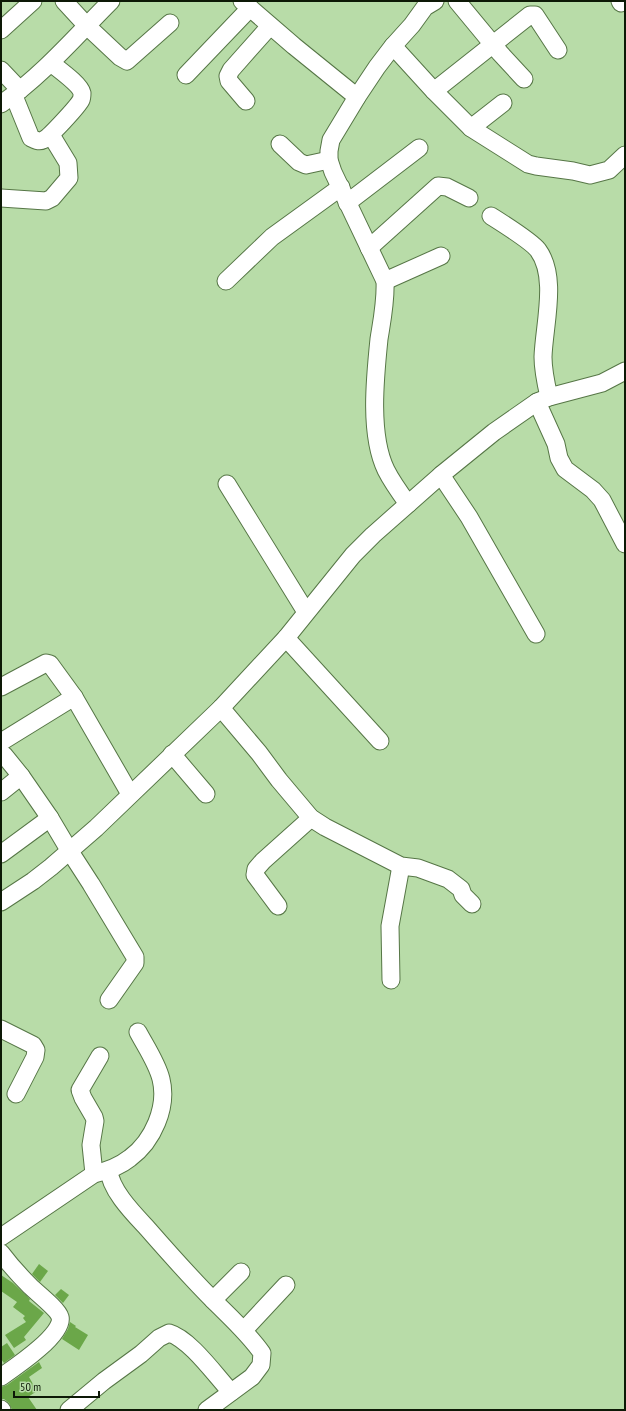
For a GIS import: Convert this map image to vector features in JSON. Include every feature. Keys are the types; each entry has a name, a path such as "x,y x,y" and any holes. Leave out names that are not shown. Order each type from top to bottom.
{"street":[{"path":"1,30 33,1"},
{"path":"64,1 87,26 120,57 127,61 170,23"},
{"path":"12,97 51,63 111,1"},
{"path":"457,1 524,79"},
{"path":"408,504 386,470 376,437 376,384 379,340 386,292 385,281 347,203 329,160 329,151 331,140 357,97 393,46 412,25 426,3"},
{"path":"186,75 246,4 270,26 357,97"},
{"path":"434,91 532,14 535,15 558,50"},
{"path":"246,101 229,81 228,76 231,70 270,26"},
{"path":"393,46 434,91 471,128 528,164 590,175 608,170 625,155"},
{"path":"1,70 31,138 38,141 44,140 51,134 82,99 82,94 76,84 51,63"},
{"path":"471,128 503,103"},
{"path":"1,198 46,201 52,198 69,178 68,163 51,134"},
{"path":"280,144 298,162 306,165 329,160"},
{"path":"347,203 419,148"},
{"path":"369,248 438,186 447,187 469,198"},
{"path":"226,281 272,237 341,187"},
{"path":"491,216 537,248 546,266 548,296 543,358 543,399 559,458 565,469 594,490 602,500 625,544"},
{"path":"385,281 441,256"},
{"path":"1,902 51,867 96,828 221,708 286,638 353,555 372,535 441,475 494,432 543,399 602,383 625,371"},
{"path":"441,475 469,517 536,634"},
{"path":"227,484 306,612"},
{"path":"286,638 380,741"},
{"path":"1,687 47,663 52,665 74,697 130,794"},
{"path":"74,697 3,749 50,818 100,897 136,959 135,963 109,1000"},
{"path":"221,708 311,818 325,827 401,866 418,868 448,879 461,889 463,895 472,904"},
{"path":"172,754 206,794"},
{"path":"1,792 22,776"},
{"path":"1,854 50,818"},
{"path":"278,906 255,875 256,869 262,861 311,818"},
{"path":"391,980 390,926 401,866"},
{"path":"1,1029 33,1045 36,1050 35,1057 16,1094"},
{"path":"1,1237 102,1172 131,1158 144,1144 153,1130 159,1115 162,1099 161,1079 138,1032"},
{"path":"100,1056 80,1090 94,1117 95,1121 91,1145 102,1172"},
{"path":"102,1172 110,1174 118,1193 137,1216 213,1300 244,1330 262,1353 262,1361 259,1369 252,1377 207,1410"},
{"path":"1,1253 29,1285 54,1309 60,1318 60,1324 37,1350 18,1366 1,1376"},
{"path":"213,1300 241,1272"},
{"path":"244,1330 286,1286"},
{"path":"69,1410 104,1381 141,1354 159,1338 169,1333 180,1337 193,1349 231,1392"}],"building":[{"path":"39,1264 48,1271 40,1282 32,1274"},
{"path":"1,1275 13,1283 30,1299 29,1301 44,1313 24,1337 26,1340 14,1348 5,1335 26,1322 23,1318 25,1316 13,1307 17,1302 1,1291"},
{"path":"61,1289 69,1295 63,1303 55,1295"},
{"path":"70,1322 88,1335 79,1350 62,1339"},
{"path":"7,1343 15,1355 4,1363 1,1359 1,1347"},
{"path":"39,1362 42,1368 29,1377 37,1391 28,1397 37,1410 12,1410 9,1403 4,1399 1,1399 1,1387 7,1385"}]}
